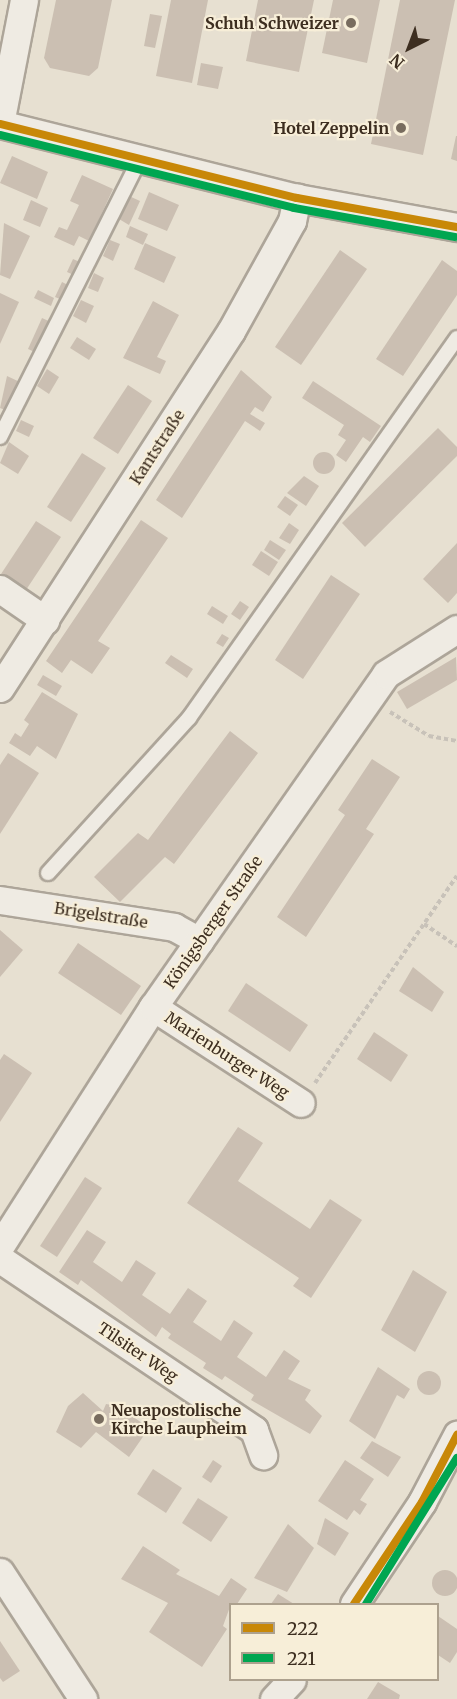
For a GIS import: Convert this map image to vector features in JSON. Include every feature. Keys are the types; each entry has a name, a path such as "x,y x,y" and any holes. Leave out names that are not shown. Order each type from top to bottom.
{"street":[{"path":"24,0 0,124 297,198 457,227"},
{"name":"Kantstraße","path":"0,688 231,331 292,221 297,198"},
{"path":"0,590 45,620"},
{"name":"Königsberger Straße","path":"0,1246 153,1007 386,674 457,629"},
{"name":"Brigelstraße","path":"0,900 174,927 199,941"},
{"name":"Marienburger Weg","path":"153,1007 301,1103"},
{"name":"Tilsiter Weg","path":"0,1259 254,1430 263,1455"},
{"path":"355,1603 422,1502 457,1435"},
{"path":"0,1572 83,1699"},
{"path":"274,1699 291,1681"}],"lane":[{"path":"0,437 140,159"},
{"path":"48,873 189,718 457,338"}],"path":[{"path":"368,699 429,736 457,741"},
{"path":"301,1103 457,876"},
{"path":"424,924 457,946"}],"building":[{"path":"56,0 112,0 98,68 89,76 50,68 44,58"},
{"path":"171,0 208,0 192,83 156,76"},
{"path":"258,0 314,0 299,72 246,61"},
{"path":"333,0 380,0 367,63 322,53"},
{"path":"400,0 455,0 423,155 371,144"},
{"path":"150,14 162,16 155,48 144,46"},
{"path":"201,63 223,67 218,89 197,85"},
{"path":"457,136 457,161 451,159"},
{"path":"12,156 48,172 37,199 0,183"},
{"path":"82,175 113,189 89,241 79,236 74,246 54,237 59,227 67,230 79,205 70,201"},
{"path":"149,192 179,205 167,231 138,219"},
{"path":"129,196 140,201 129,225 119,219"},
{"path":"31,200 48,208 40,227 23,220"},
{"path":"4,223 30,236 10,279 0,275"},
{"path":"130,226 148,234 143,245 126,237"},
{"path":"110,240 120,244 113,261 103,256"},
{"path":"145,243 176,257 164,283 134,269"},
{"path":"340,250 367,269 301,365 275,347"},
{"path":"73,259 82,263 76,276 67,272"},
{"path":"442,260 457,271 457,295 403,376 376,359"},
{"path":"94,273 104,278 98,292 88,288"},
{"path":"62,282 72,287 65,301 55,297"},
{"path":"38,290 54,298 51,306 34,298"},
{"path":"0,293 19,302 0,344"},
{"path":"81,300 94,306 86,323 73,316"},
{"path":"153,301 179,315 157,357 166,361 160,374 123,358"},
{"path":"42,318 53,323 39,354 28,349"},
{"path":"77,337 96,349 89,360 70,348"},
{"path":"47,369 59,377 49,394 37,386"},
{"path":"241,370 272,397 263,412 255,407 250,414 265,423 260,431 245,421 182,518 156,500"},
{"path":"7,376 22,383 10,412 0,408"},
{"path":"313,381 381,426 370,442 363,437 346,462 336,455 346,440 338,435 344,425 302,398"},
{"path":"128,385 152,401 118,454 93,438"},
{"path":"21,420 34,426 29,437 16,431"},
{"path":"438,428 457,447 457,456 365,547 342,523"},
{"path":"9,442 29,456 18,474 0,463"},
{"path":"324,452 332,455 335,463 332,471 324,474 316,471 313,463 316,455"},
{"path":"82,453 106,468 71,522 47,507"},
{"path":"304,476 319,486 306,506 287,493"},
{"path":"285,496 298,505 290,516 277,507"},
{"path":"141,520 168,538 98,641 110,648 92,674 71,660 62,673 46,661"},
{"path":"36,521 61,537 26,590 1,574"},
{"path":"289,523 299,530 290,544 279,538"},
{"path":"270,540 286,550 279,560 264,550"},
{"path":"457,543 457,593 448,603 423,579"},
{"path":"261,551 278,562 269,576 252,565"},
{"path":"331,575 360,594 303,679 275,660"},
{"path":"240,601 249,607 240,620 231,614"},
{"path":"212,606 228,616 223,624 207,614"},
{"path":"222,634 229,638 223,647 216,643"},
{"path":"171,655 193,669 187,678 165,663"},
{"path":"456,657 457,680 407,709 397,692"},
{"path":"43,675 62,686 56,696 37,685"},
{"path":"42,692 78,714 56,759 37,746 30,756 9,743 15,733 21,737 29,724 24,720"},
{"path":"230,731 258,753 174,864 165,857 120,902 94,877 138,833 148,840"},
{"path":"8,753 39,773 0,834 0,765"},
{"path":"372,759 400,777 366,829 374,834 306,937 277,917 345,815 338,810"},
{"path":"0,930 23,950 0,977"},
{"path":"78,943 141,986 121,1015 58,973"},
{"path":"413,967 444,992 432,1012 399,991"},
{"path":"246,983 308,1025 290,1052 228,1011"},
{"path":"374,1032 408,1055 391,1082 357,1059"},
{"path":"4,1054 32,1073 0,1122 0,1060"},
{"path":"238,1127 263,1143 238,1181 310,1229 330,1199 362,1220 311,1298 293,1286 299,1278 187,1203"},
{"path":"85,1177 102,1188 57,1257 40,1246"},
{"path":"87,1230 106,1242 93,1262 122,1282 136,1260 156,1273 142,1295 170,1314 188,1288 207,1301 193,1322 221,1341 234,1320 253,1333 237,1357 266,1377 284,1350 300,1361 288,1379 311,1390 305,1400 322,1416 310,1434 251,1400 254,1395 225,1376 222,1380 203,1368 206,1363 168,1338 171,1334 162,1327 156,1337 81,1280 78,1285 59,1272"},
{"path":"413,1270 447,1292 415,1352 381,1330"},
{"path":"378,1367 410,1389 404,1399 397,1395 375,1439 349,1421"},
{"path":"429,1371 438,1374 441,1383 438,1392 429,1395 420,1392 417,1383 420,1374"},
{"name":"Neuapostolische Kirche Laupheim","path":"83,1393 103,1411 106,1404 118,1406 149,1428 129,1457 96,1432 81,1448 56,1432 68,1406"},
{"path":"372,1441 401,1457 388,1477 360,1458"},
{"path":"213,1460 222,1466 211,1483 202,1477"},
{"path":"345,1460 374,1479 360,1500 367,1504 360,1515 354,1510 347,1520 318,1501"},
{"path":"153,1469 182,1488 166,1513 137,1494"},
{"path":"198,1498 228,1517 211,1542 182,1523"},
{"path":"325,1518 349,1533 335,1556 317,1544"},
{"path":"288,1524 314,1548 287,1592 254,1578"},
{"path":"143,1546 180,1570 176,1574 219,1596 231,1578 247,1589 238,1603 229,1603 223,1626 227,1629 202,1667 149,1632 168,1603 121,1579"},
{"path":"445,1570 454,1574 458,1583 454,1592 445,1596 436,1592 432,1583 436,1574"},
{"path":"278,1594 292,1603 272,1603"},
{"path":"439,1617 457,1629 457,1652 450,1663 439,1656"},
{"path":"0,1641 20,1671 3,1682 0,1678"},
{"path":"378,1682 400,1695 399,1699 367,1699"}],"transit line":[{"name":"222","path":"0,124 297,198 457,227"},
{"name":"221","path":"0,135 294,208 455,237"},
{"name":"222","path":"355,1603 422,1502 457,1435"},
{"name":"221","path":"367,1603 457,1458"}],"place":[{"name":"Schuh Schweizer","path":"351,23"},
{"name":"Hotel Zeppelin","path":"401,128"},
{"name":"Neuapostolische Kirche Laupheim","path":"99,1419"}]}
